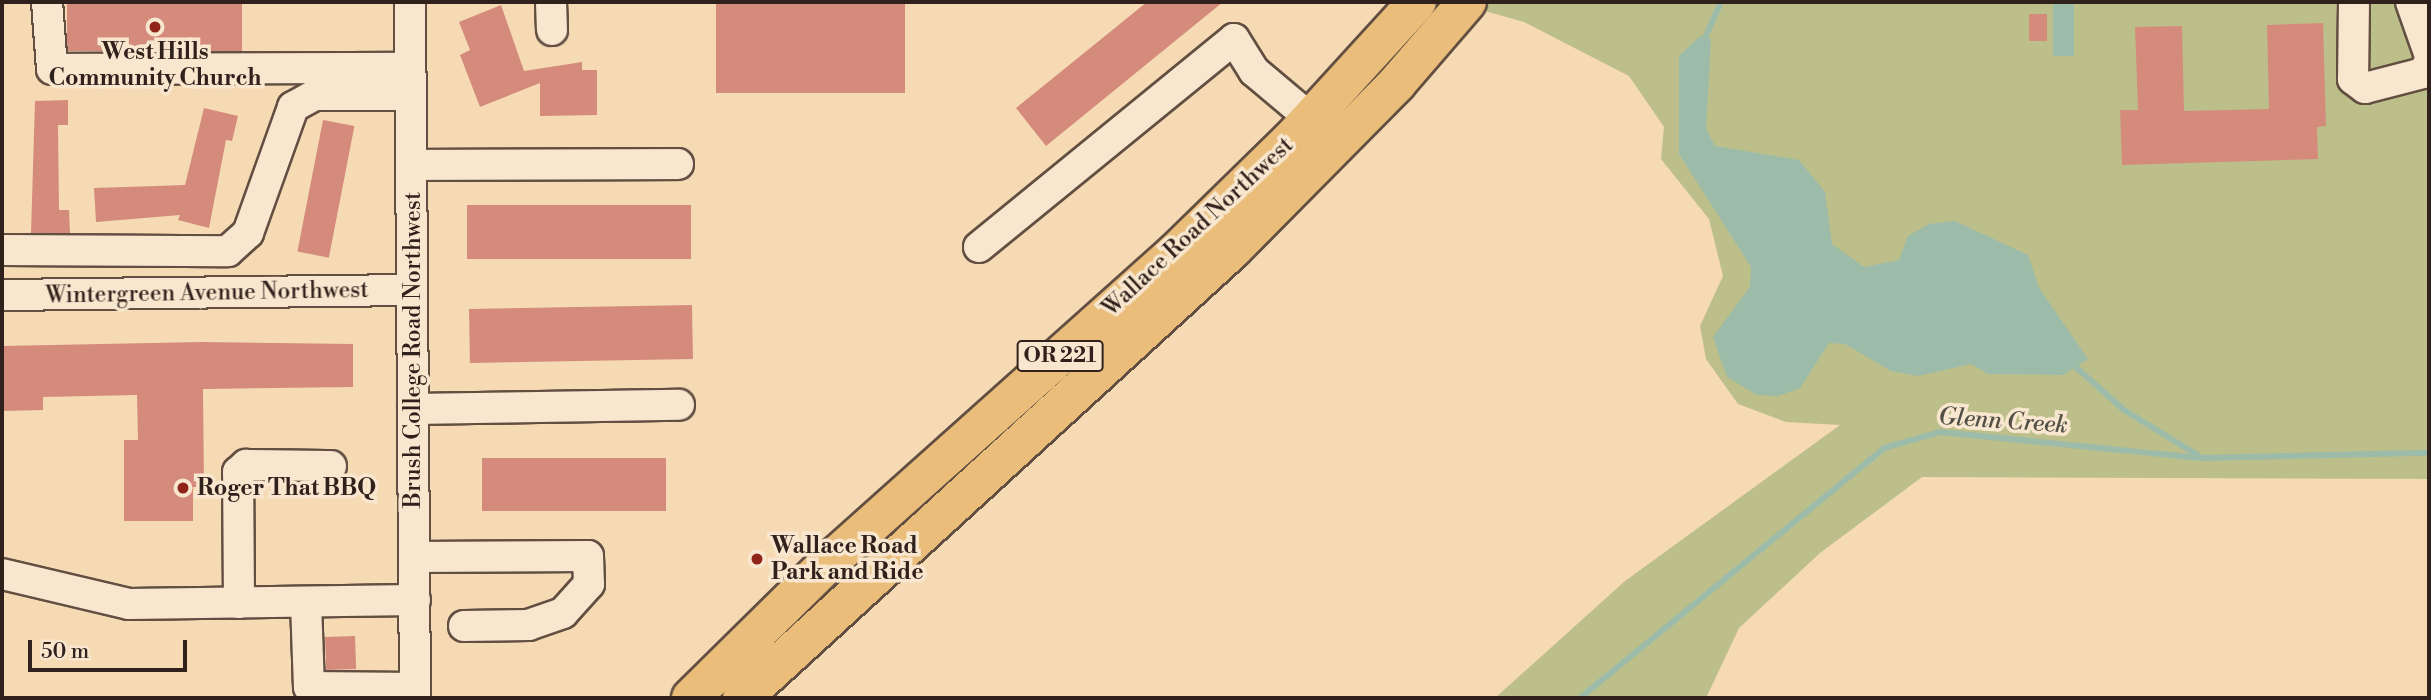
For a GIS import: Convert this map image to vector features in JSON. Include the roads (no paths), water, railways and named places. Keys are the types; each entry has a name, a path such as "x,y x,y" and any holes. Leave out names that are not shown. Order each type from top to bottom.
{"main road":[{"name":"Wallace Road Northwest","path":"691,698 826,565 1175,253 1311,119 1417,2"},
{"name":"Wallace Road Northwest","path":"742,698 1233,249 1397,83 1466,2"}],"street":[{"path":"47,2 52,69 410,82"},
{"name":"Brush College Road Northwest","path":"410,2 415,693"},
{"path":"2354,2 2353,79 2365,88 2423,73 2429,63"},
{"path":"2411,2 2429,53"},
{"path":"979,247 1234,39 1254,71 1311,119"},
{"path":"2,250 228,251 248,233 293,107 316,95 410,82"},
{"path":"411,165 678,164"},
{"name":"Wintergreen Avenue Northwest","path":"2,295 412,290"},
{"path":"413,409 679,405"},
{"path":"239,603 239,472 246,465 331,466"},
{"path":"414,557 588,556 589,584 563,612 529,625 464,625"},
{"path":"2,573 129,604 415,600"},
{"path":"306,602 309,687 415,693"}],"waterway":[{"path":"1702,45 1721,2"},
{"path":"2070,362 2124,410 2199,456"},
{"name":"Glenn Creek","path":"1580,698 1884,448 1940,432 2202,458 2429,453"}],"place":[{"name":"West Hills Community Church","path":"155,27"},
{"name":"Roger That BBQ","path":"183,488"},
{"name":"Wallace Road Park and Ride","path":"757,559"}]}
